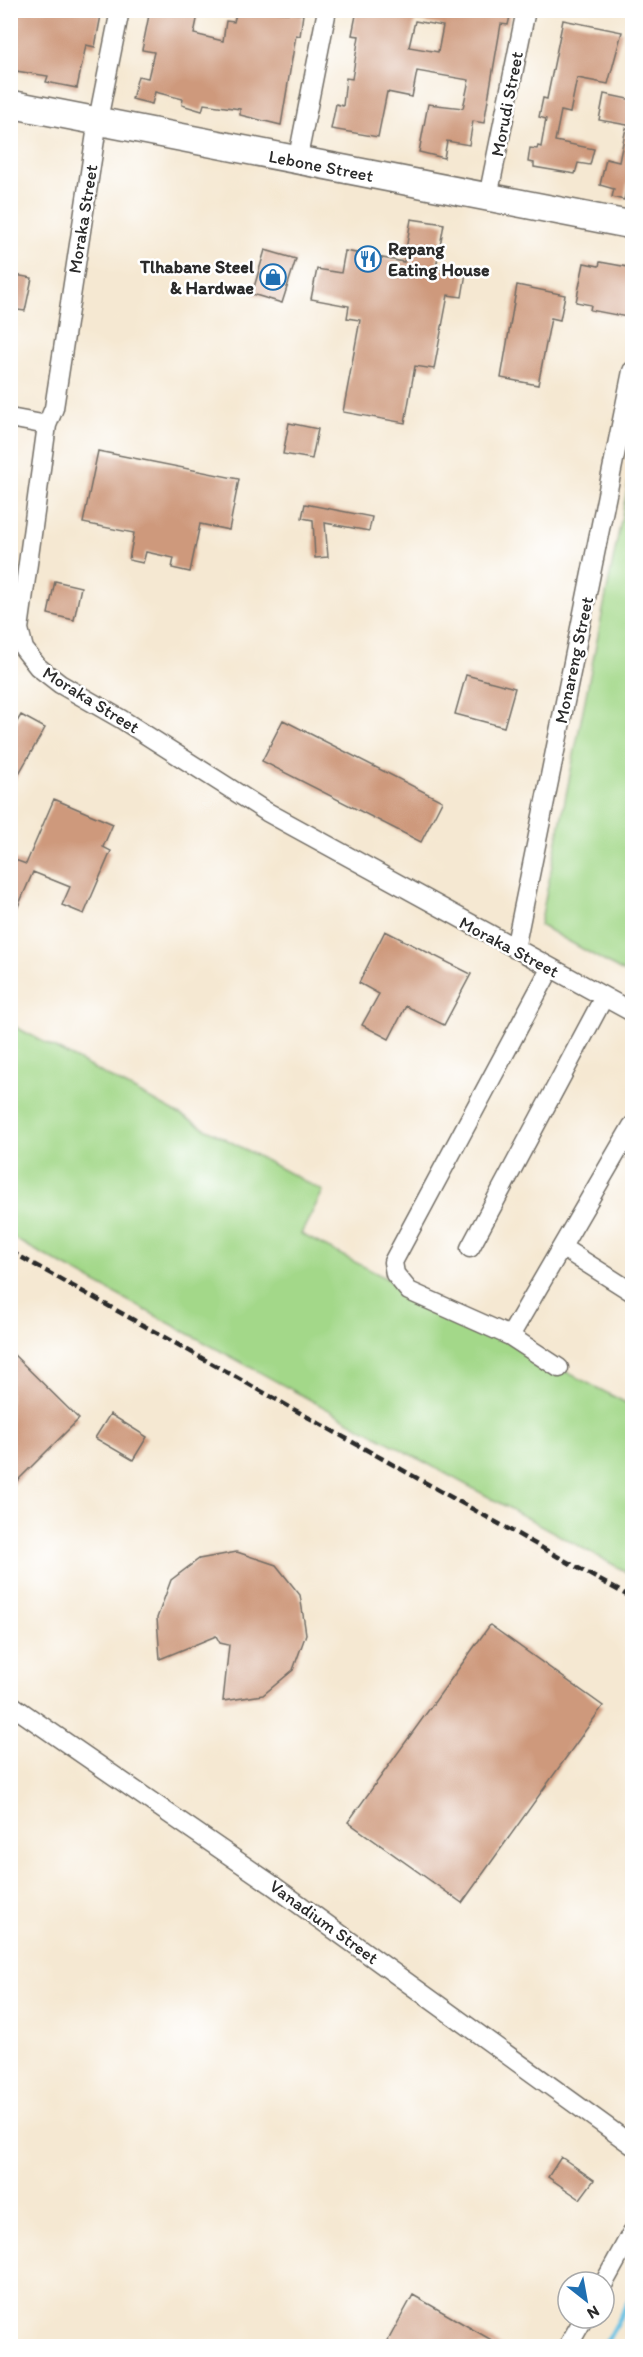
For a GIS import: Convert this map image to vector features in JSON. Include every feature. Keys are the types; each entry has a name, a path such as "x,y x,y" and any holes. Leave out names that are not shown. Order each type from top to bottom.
{"street":[{"name":"Moraka Street","path":"120,10 98,120 54,408 47,425 19,629 24,649 38,667 60,684 121,719 267,812 550,969 633,1012"},
{"path":"297,162 327,10"},
{"name":"Morudi Street","path":"488,197 526,10"},
{"name":"Lebone Street","path":"10,104 297,162 633,225"},
{"name":"Monareng Street","path":"515,949 633,371"},
{"path":"10,418 47,425"},
{"path":"550,969 393,1262 398,1280 409,1291 510,1336 559,1368"},
{"path":"470,1248 604,997"},
{"path":"510,1336 633,1126"},
{"path":"563,1248 633,1292"},
{"name":"Vanadium Street","path":"10,1704 271,1884 633,2145"},
{"path":"611,2270 633,2232"},
{"path":"568,2346 577,2330"}],"green space":[{"path":"632,465 632,977 540,925"},
{"path":"10,1024 323,1191 301,1234 632,1406 632,1575 11,1237"}],"building":[{"path":"10,10 102,10 95,47 86,45 77,88 46,82 48,76 10,70"},
{"path":"150,10 199,10 194,34 223,41 226,21 234,22 237,10 303,14 300,36 296,35 281,125 240,115 240,109 204,104 202,111 182,105 183,99 155,92 152,104 132,99 138,76 148,78 154,52 142,50"},
{"path":"357,10 511,12 508,25 501,24 484,123 473,121 469,145 447,141 444,158 419,152 428,104 463,108 469,80 417,71 412,97 387,92 378,137 331,129 336,104 343,106 346,78 352,79 359,36 352,35","holes":["415,21 443,26 438,52 409,47"]},
{"path":"563,20 622,32 608,84 577,78 570,113 561,111 555,141 594,149 590,165 578,163 575,174 534,167 534,163 528,162 530,148 541,147 546,119 539,117 543,98 547,99"},
{"path":"604,94 633,100 633,126 599,120"},
{"path":"626,128 633,128 633,172 630,172 624,200 612,197 614,189 600,185 606,159 619,162"},
{"path":"411,219 444,224 436,268 466,273 462,297 448,295 434,369 415,366 405,423 343,412 360,320 347,318 349,306 311,299 317,269 341,273 345,251 404,262"},
{"path":"265,250 296,259 282,303 252,294"},
{"path":"600,262 633,268 633,289 627,317 590,310 591,305 576,302 584,263 599,266"},
{"path":"10,274 32,278 25,311 10,309"},
{"path":"517,285 565,295 560,320 551,318 538,385 501,378"},
{"path":"289,423 318,429 312,459 283,454"},
{"path":"98,451 239,479 229,530 200,524 190,572 172,568 174,558 146,552 143,563 129,560 134,533 83,523"},
{"path":"305,504 372,517 369,531 325,523 328,557 315,558 313,520 302,518"},
{"path":"55,581 81,587 74,620 48,614"},
{"path":"466,675 515,688 504,727 455,714"},
{"path":"21,715 45,728 10,789 10,733"},
{"path":"283,720 442,801 421,842 262,761"},
{"path":"54,799 113,824 103,847 111,851 84,914 62,905 70,887 33,872 10,925 10,858 26,864"},
{"path":"385,931 471,974 444,1025 406,1006 389,1039 362,1025 379,994 359,983"},
{"path":"10,1351 79,1419 10,1488"},
{"path":"110,1414 147,1437 133,1460 95,1438"},
{"path":"237,1552 276,1565 300,1595 306,1634 293,1670 263,1695 223,1701 229,1645 220,1643 216,1636 160,1659 157,1618 171,1580 199,1559"},
{"path":"490,1625 603,1706 462,1903 348,1822"},
{"path":"561,2157 594,2180 580,2199 548,2177"},
{"path":"413,2295 502,2346 385,2346"}],"waterway":[{"path":"604,2346 632,2295"}],"railway":[{"path":"10,1251 632,1598"}],"place":[{"name":"Repang Eating House","path":"368,259"},
{"name":"Tlhabane Steel & Hardwae","path":"273,277"}]}
